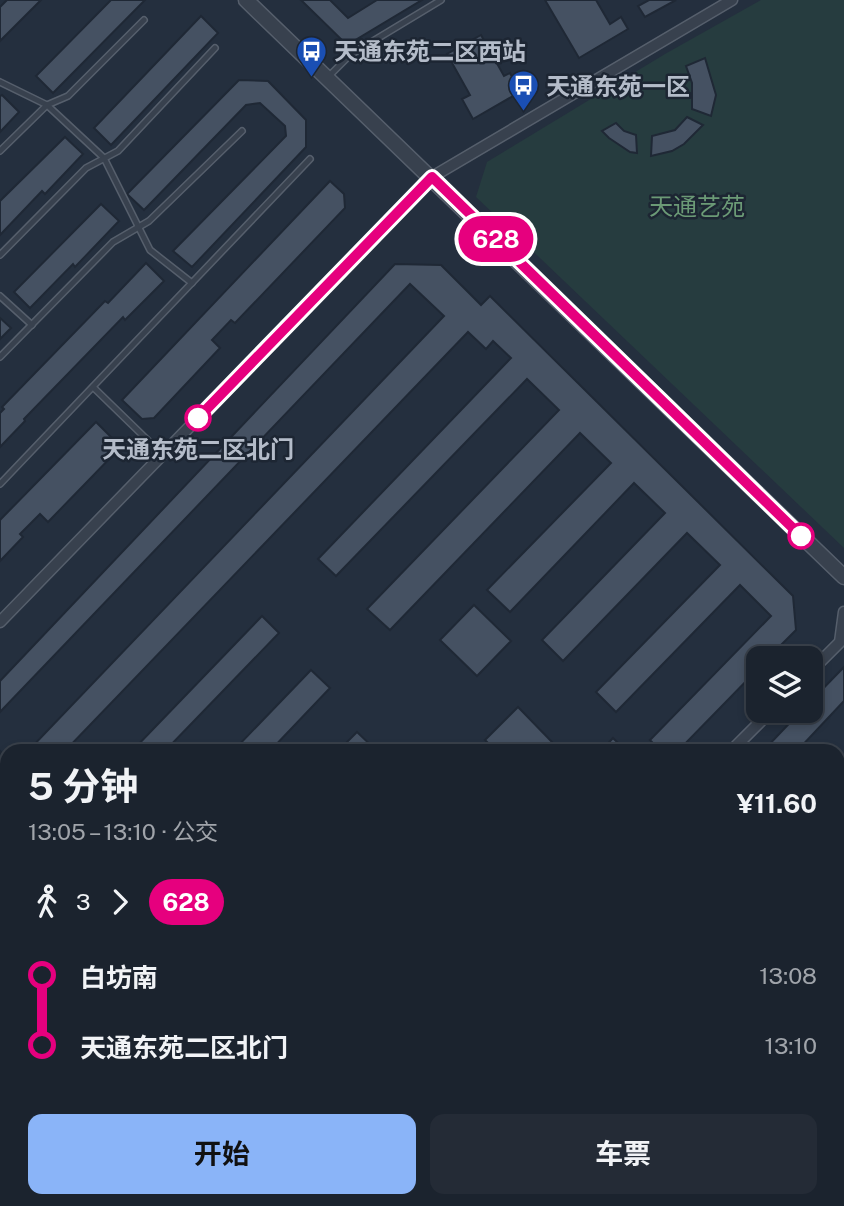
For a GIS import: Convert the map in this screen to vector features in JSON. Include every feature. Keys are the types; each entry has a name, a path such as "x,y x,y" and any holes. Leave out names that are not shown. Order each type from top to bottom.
{"street":[{"path":"246,0 844,577"},
{"path":"0,622 432,177 732,0"},
{"path":"823,659 840,642 844,612"},
{"path":"738,744 759,723"}],"lane":[{"path":"327,77 350,55 441,0"},
{"path":"0,150 47,105 68,96 144,20"},
{"path":"0,255 86,168 118,151 215,48"},
{"path":"0,82 47,105 104,158 150,250 192,283"},
{"path":"0,357 113,242 149,221 242,131"},
{"path":"1,480 310,159"},
{"path":"0,296 32,325"},
{"path":"93,387 163,455"}],"green space":[{"name":"天通艺苑","path":"761,0 844,0 844,548 476,197 487,162 665,54"}],"building":[{"path":"7,0 41,0 0,41 0,7"},
{"path":"111,0 145,0 53,93 36,76"},
{"path":"301,0 330,0 348,18 377,0 422,0 347,45"},
{"path":"545,0 596,0 610,24 621,17 628,29 579,58"},
{"path":"649,0 676,0 645,17 638,6"},
{"path":"201,16 218,33 111,145 94,128"},
{"path":"481,35 504,76 510,73 520,92 473,119 462,99 470,95 447,54"},
{"path":"705,58 716,95 711,116 692,109 692,83 686,66"},
{"path":"239,80 268,81 306,120 306,147 192,267 173,251 286,136 285,126 260,103 246,105 144,210 127,194"},
{"path":"0,96 19,112 0,132"},
{"path":"687,117 703,125 684,144 672,151 651,156 652,136 675,130"},
{"path":"616,123 624,131 636,135 637,153 630,152 602,131"},
{"path":"65,137 83,154 45,194 42,191 0,235 0,201"},
{"path":"330,181 344,194 345,208 235,323 231,320 212,340 220,348 154,418 142,419 122,400"},
{"path":"101,204 119,221 75,267 73,264 30,308 14,292"},
{"path":"146,263 164,281 125,320 123,317 0,447 2,407 105,301 108,303"},
{"path":"395,264 441,265 481,305 490,296 793,596 796,630 780,646 746,646 746,681 685,744 654,744 650,740 771,616 740,585 616,712 596,692 720,565 687,533 563,661 542,640 665,513 634,483 510,612 487,590 611,463 580,433 390,630 367,609 559,410 527,379 336,576 318,559 511,358 493,341 486,349 468,332 72,744 35,744 444,316 410,284 0,712 0,681"},
{"path":"0,318 11,328 0,339"},
{"path":"96,422 115,441 115,453 48,522 40,514 20,534 23,537 0,561 0,520"},
{"path":"474,605 511,641 477,676 440,640"},
{"path":"262,616 279,633 172,744 139,744"},
{"path":"844,667 844,701 804,744 770,744 790,723 823,723 823,689"},
{"path":"311,670 330,688 277,744 240,744"},
{"path":"518,707 552,742 489,744 485,740"},
{"path":"357,732 370,744 345,744"},
{"path":"613,738 619,744 607,744"}],"bus line":[{"name":"628","path":"198,418 432,177 801,536"}],"place":[{"name":"天通东苑二区西站","path":"311,78"},
{"name":"天通东苑一区","path":"523,113"},
{"name":"天通东苑二区北门","path":"198,418"}]}
